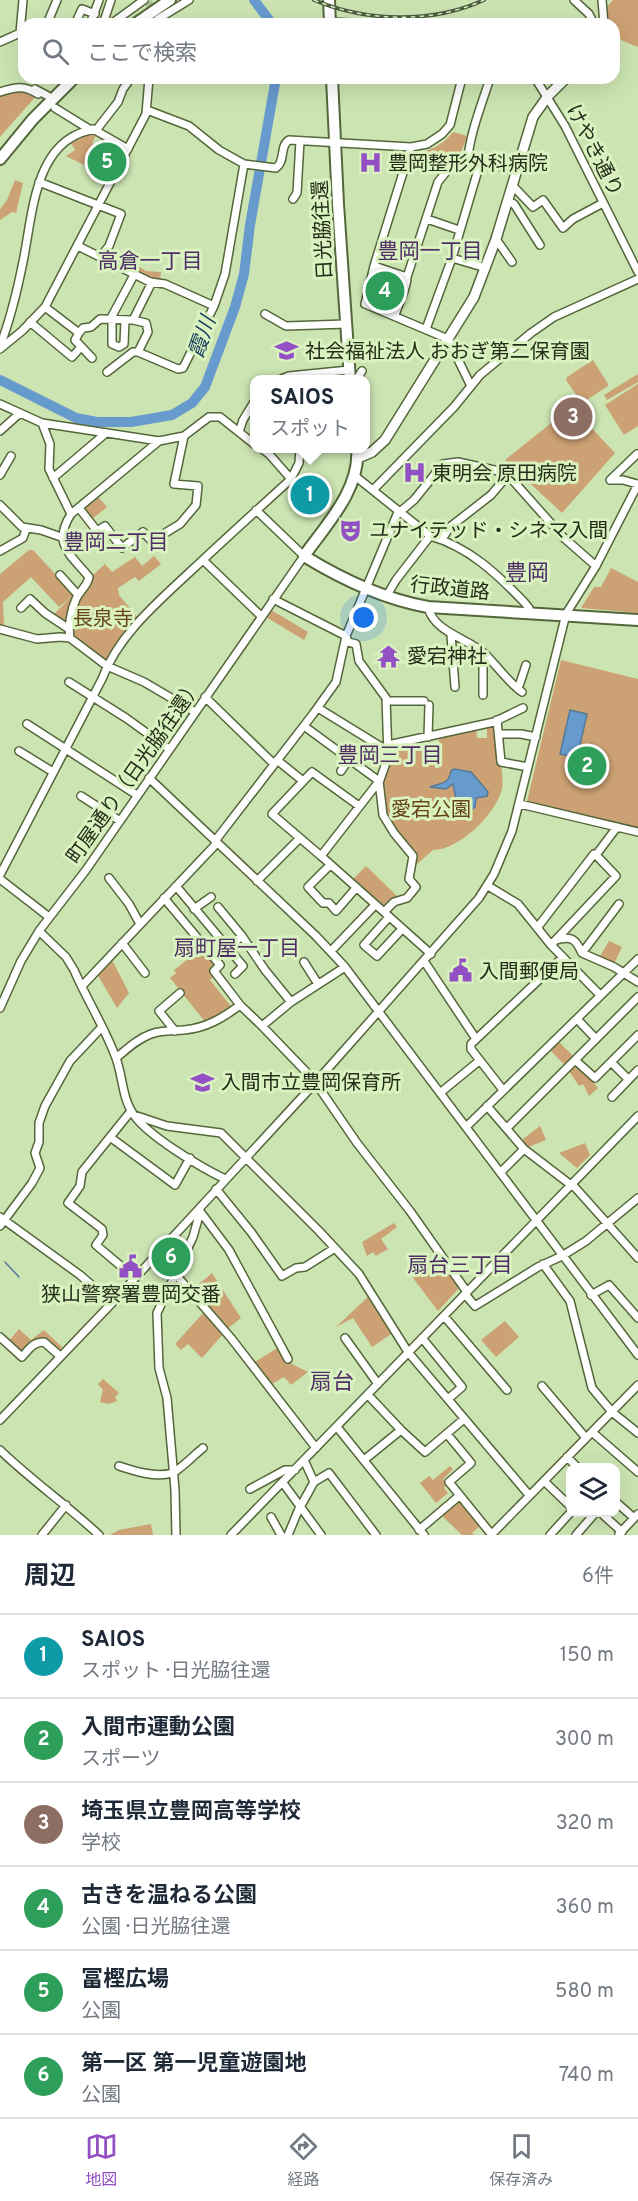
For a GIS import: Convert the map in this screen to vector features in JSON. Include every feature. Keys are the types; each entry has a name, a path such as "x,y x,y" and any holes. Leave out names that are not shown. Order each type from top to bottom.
{"highway":[{"path":"131,18 150,0"},
{"path":"144,18 170,0"},
{"path":"330,0 330,18"},
{"path":"0,150 43,95 57,84"},
{"path":"0,159 33,120 68,84"},
{"name":"日光脇往還","path":"332,84 346,324 352,375"},
{"path":"304,556 355,476 357,453"},
{"name":"行政道路","path":"304,556 367,590 428,607 638,620"}],"main road":[{"path":"370,452 385,440 474,297 496,239 533,117 560,84"}],"street":[{"path":"21,18 23,0"},
{"path":"50,18 57,0"},
{"path":"93,18 99,0"},
{"path":"105,18 111,0"},
{"path":"121,18 150,0"},
{"path":"160,18 189,0"},
{"path":"574,0 591,18"},
{"path":"603,18 602,3 609,0"},
{"path":"78,18 82,9 95,14"},
{"path":"3,42 18,34"},
{"path":"0,348 13,314 39,182 51,157 65,141 91,129 97,129 113,109 128,84"},
{"path":"0,348 45,307 146,114 149,84"},
{"path":"147,110 189,126 219,150 246,164 276,168 281,164 286,142 335,142 411,147 432,142 447,130 454,114 461,84"},
{"path":"468,157 473,129 488,84"},
{"name":"けやき通り","path":"539,84 548,96 638,272"},
{"path":"0,92 27,85 43,95"},
{"path":"55,108 128,149"},
{"path":"293,199 297,193 300,141"},
{"path":"411,147 374,266 366,303 448,339 470,384"},
{"path":"395,316 442,175 450,167 468,157 516,171"},
{"path":"426,329 452,258 480,160"},
{"path":"107,372 133,352 178,369 183,368 214,306 225,274 246,164"},
{"path":"39,182 121,214 122,218 109,246 101,256"},
{"path":"512,185 533,207 543,200 563,228 573,219 603,202"},
{"path":"507,201 514,204 540,244"},
{"path":"427,219 459,230"},
{"path":"496,239 512,262"},
{"path":"78,246 134,275 165,284 214,306"},
{"path":"452,258 486,268"},
{"path":"374,266 407,277"},
{"path":"134,275 112,316 112,344 119,347 124,344 129,320 153,282"},
{"path":"373,490 454,407 470,384 531,333 554,317 638,279"},
{"path":"45,307 78,333"},
{"path":"265,314 286,326 346,324"},
{"path":"92,358 75,340 83,328 91,327 100,319 146,322 148,332 138,352"},
{"path":"30,322 72,357 81,347"},
{"path":"354,375 362,371"},
{"path":"0,404 42,423 159,441 184,436 213,416 220,417 250,440"},
{"path":"239,432 250,410"},
{"path":"0,431 20,413"},
{"path":"42,423 49,439 48,463 52,478 71,514"},
{"path":"52,478 106,433"},
{"path":"79,508 97,531 105,526 122,548 143,532 152,541 180,524 196,505 198,486 174,484 184,436"},
{"path":"70,638 69,629 78,595 86,586 88,577 66,550 61,537 71,514 159,441"},
{"path":"268,453 291,479"},
{"path":"49,917 0,877 107,666 127,637 147,614 291,479 299,463 300,453"},
{"path":"0,1420 199,1210 431,954 488,886 506,848 520,804 536,736 540,704 566,614 596,566 638,484 623,480 610,480 638,454"},
{"path":"0,475 10,456"},
{"path":"82,986 216,842 336,682 346,636 399,511 414,500 443,464 464,463 508,475 569,543 596,566"},
{"path":"442,539 450,527 491,495 508,475"},
{"path":"355,476 430,536 442,539 492,569 524,602 529,608 529,613"},
{"path":"0,505 14,517 17,524 26,529 41,530 61,537"},
{"path":"256,510 304,556"},
{"path":"0,551 23,538 26,529"},
{"path":"386,597 396,580 430,536"},
{"name":"町屋通り（日光脇往還）","path":"0,1008 21,962 39,931 86,870 304,556"},
{"path":"203,560 261,616"},
{"path":"60,575 78,595"},
{"path":"21,608 30,599 45,613 69,629"},
{"path":"273,599 346,636 348,642 356,644 359,661 386,701 388,747 379,781 321,856"},
{"path":"428,607 432,616 451,634 483,653 520,691 526,665"},
{"path":"0,629 37,639 70,638 107,666 144,682 195,712"},
{"path":"451,634 455,687"},
{"path":"483,653 483,695"},
{"path":"69,682 126,718 169,749"},
{"path":"205,697 275,762 303,781"},
{"path":"386,701 426,703 428,737"},
{"path":"318,708 383,748 473,728 498,720 523,708"},
{"path":"498,720 501,762 528,767"},
{"path":"27,724 137,795"},
{"path":"304,726 379,781 383,815 413,856 409,879 416,888 407,898 394,902 364,945 377,956 402,929"},
{"path":"499,734 536,736"},
{"path":"19,751 54,772"},
{"path":"341,771 350,759"},
{"path":"359,806 312,772 272,814 431,954"},
{"path":"148,778 331,951 345,967 501,1172 591,1295 638,1354"},
{"path":"81,796 120,821"},
{"path":"520,804 638,832"},
{"path":"537,928 617,827"},
{"path":"257,881 300,839"},
{"path":"553,942 616,876 596,855"},
{"path":"330,865 308,887 323,903 328,903 336,911 356,888"},
{"path":"109,878 129,904 140,924"},
{"path":"176,885 243,966 236,974"},
{"path":"488,886 518,904 537,928 553,942 563,957 600,995"},
{"path":"194,909 211,897"},
{"path":"164,898 220,965 214,971 240,1005 315,1082 357,1143 403,1202 475,1306 543,1264 562,1256 586,1241 638,1198"},
{"path":"582,953 619,904"},
{"path":"331,951 375,905"},
{"path":"218,907 291,1002"},
{"path":"39,931 66,957 82,986 116,1058 127,1104 133,1113 143,1125 225,1179"},
{"path":"228,947 242,936"},
{"path":"553,942 566,938 573,940 578,944 582,953 638,982"},
{"path":"122,943 145,973"},
{"path":"503,1090 479,1061 471,1049 471,1044 563,957"},
{"path":"466,1127 638,959"},
{"path":"424,961 476,1039"},
{"path":"304,962 318,984"},
{"path":"262,1026 291,1002 345,967"},
{"path":"175,1031 159,1011 180,993"},
{"path":"507,1128 638,997"},
{"path":"116,1058 148,1035 160,1031 193,1029 219,1021 240,1005"},
{"path":"577,1019 596,1039"},
{"path":"101,1028 72,1057 45,1106 39,1123 39,1142 35,1153 40,1168 32,1183 1,1221 80,1275 112,1303"},
{"path":"575,1060 595,1078 638,1035"},
{"path":"440,1093 479,1061"},
{"path":"611,1062 628,1079"},
{"path":"612,1097 638,1070"},
{"path":"488,1106 524,1149 571,1185 638,1258"},
{"path":"133,1113 82,1172 80,1186 68,1203 102,1229 103,1235 96,1245 135,1278"},
{"path":"133,1113 167,1126 219,1132 335,1248 370,1290 408,1353 529,1495"},
{"path":"231,1535 638,1116"},
{"path":"110,1137 175,1185 190,1158"},
{"path":"501,1172 524,1149"},
{"path":"216,1189 282,1276 296,1268 305,1267 335,1248"},
{"path":"176,1535 167,1398 159,1369 158,1308 193,1238 199,1210"},
{"path":"199,1210 229,1250 288,1359"},
{"path":"543,1264 570,1301 592,1388 612,1412 638,1433"},
{"path":"176,1275 231,1338 316,1448"},
{"path":"591,1295 609,1284 638,1318"},
{"path":"444,1316 507,1390"},
{"path":"0,1337 22,1357 31,1346 44,1342 60,1356"},
{"path":"345,1338 378,1384"},
{"path":"422,1338 462,1387 448,1399"},
{"path":"447,1434 471,1463 449,1482 492,1535 638,1385"},
{"path":"542,1386 586,1438"},
{"path":"368,1395 425,1452 464,1419"},
{"path":"337,1427 422,1532 459,1496"},
{"path":"364,1460 401,1430"},
{"path":"592,1432 638,1472"},
{"path":"119,1466 155,1474 173,1473 203,1448"},
{"path":"0,1450 99,1535"},
{"path":"567,1457 574,1463"},
{"path":"304,1460 314,1482"},
{"path":"250,1489 285,1470 295,1470"},
{"path":"288,1535 314,1482 329,1473 376,1535"},
{"path":"544,1481 566,1502"},
{"path":"283,1483 321,1535"},
{"path":"42,1535 66,1505"},
{"path":"603,1517 620,1533 636,1516 620,1505"},
{"path":"550,1535 566,1517"},
{"path":"576,1535 593,1517"},
{"path":"271,1518 281,1535"}],"green space":[{"path":"613,0 638,0 638,47 620,38 620,18 607,18 605,9"},
{"path":"22,88 37,95 0,137 0,94"},
{"path":"453,132 467,136 463,147 453,161 439,165 410,160 413,153 435,147"},
{"path":"84,133 97,133 92,143 101,147 90,168 66,156 75,150 70,141"},
{"path":"117,145 125,150 111,176 93,168 102,151 111,156"},
{"path":"15,180 23,183 16,213 12,212 0,220 0,209 7,200"},
{"path":"110,250 146,271 161,272 160,282 150,280 106,256"},
{"path":"376,272 400,278 402,281 389,311 369,300"},
{"path":"593,360 608,386 582,403 566,380 567,377"},
{"path":"638,374 638,382 607,400 604,395"},
{"path":"638,384 638,426 624,435 605,405"},
{"path":"569,413 581,417 615,453 562,513 505,460 559,417"},
{"path":"97,496 107,507 91,520 84,507"},
{"path":"29,550 33,550 71,591 70,593 76,595 68,625 53,615 72,596 59,607 31,577 3,602 4,627 0,626 0,574"},
{"name":"長泉寺","path":"154,556 161,564 139,581 135,577 118,588 119,595 139,619 106,660 74,637 71,629 80,597 90,586 91,577 105,564 112,572 135,557 142,566"},
{"path":"611,568 638,582 638,613 581,608 594,587 601,587"},
{"path":"271,610 308,632 304,640 266,617"},
{"path":"561,660 638,679 638,828 527,801"},
{"name":"愛宕公園","path":"495,724 503,784 498,799 475,829 454,844 433,850 416,865 382,806 382,792 390,748 410,742 411,751 435,748 435,768 439,768 439,737 476,729 477,738 487,738 487,726"},
{"path":"366,866 399,898 382,907 352,880"},
{"path":"609,941 622,947 614,964 599,958"},
{"path":"202,948 216,964 210,971 215,976 210,980 233,1009 206,1023 170,978 176,973 174,970"},
{"path":"111,958 129,993 117,1008 97,974"},
{"path":"559,1042 575,1058 566,1066 551,1051"},
{"path":"576,1064 593,1079 598,1088 589,1096 583,1084 579,1086 569,1071"},
{"path":"540,1126 546,1140 526,1148 523,1139"},
{"path":"585,1143 590,1155 577,1168 559,1153"},
{"path":"394,1223 397,1227 381,1239 388,1249 376,1256 373,1252 367,1256 362,1242"},
{"path":"175,1240 186,1248 172,1279 151,1266"},
{"path":"441,1259 461,1286 438,1311 413,1278"},
{"path":"212,1273 241,1318 226,1330 192,1290"},
{"path":"371,1294 394,1332 372,1347 353,1318 336,1327"},
{"path":"205,1311 224,1333 202,1358 188,1344 181,1350 175,1344"},
{"path":"505,1321 519,1337 496,1357 481,1340"},
{"path":"19,1329 31,1340 44,1330 62,1347 58,1352 45,1340 39,1339 23,1354 8,1342"},
{"path":"279,1347 290,1363 308,1372 291,1385 284,1377 270,1385 253,1363"},
{"path":"103,1379 119,1393 115,1397 117,1401 109,1404 100,1402 103,1390 98,1384"},
{"path":"450,1466 453,1469 443,1479 447,1484 444,1488 448,1493 436,1503 420,1483 429,1476 433,1480"},
{"path":"461,1500 481,1525 472,1533 474,1535 462,1535 441,1515"},
{"path":"151,1524 153,1535 110,1535 119,1530"}],"water":[{"path":"570,710 587,714 577,758 560,754"},
{"path":"454,769 471,772 488,792 487,796 476,798 475,807 469,811 456,811 454,807 449,807 448,802 456,799 453,784 446,789 430,787 446,781"}],"waterway":[{"name":"霞川","path":"254,0 268,18"},
{"name":"霞川","path":"0,380 76,418 97,422 131,422 172,415 192,403 205,387 235,307 244,274 250,225 275,84"},
{"path":"5,1262 19,1277"}],"tunnel":[{"path":"148,2 157,16"}],"railway":[{"path":"314,0 355,13 399,17 443,13 484,0"}],"place":[{"name":"冨樫広場","path":"107,162"},
{"name":"豊岡整形外科病院","path":"370,163"},
{"name":"古きを温ねる公園","path":"385,291"},
{"name":"社会福祉法人 おおぎ第二保育園","path":"287,351"},
{"name":"埼玉県立豊岡高等学校","path":"573,417"},
{"name":"東明会 原田病院","path":"414,473"},
{"name":"SAIOS","path":"310,495"},
{"name":"ユナイテッド・シネマ入間","path":"351,530"},
{"name":"愛宕神社","path":"389,656"},
{"name":"入間市運動公園","path":"587,766"},
{"name":"入間郵便局","path":"461,971"},
{"name":"入間市立豊岡保育所","path":"203,1082"},
{"name":"第一区 第一児童遊園地","path":"171,1257"},
{"name":"狭山警察署豊岡交番","path":"131,1266"}],"district":[{"name":"豊岡一丁目","path":"430,251"},
{"name":"高倉一丁目","path":"150,261"},
{"name":"豊岡二丁目","path":"116,542"},
{"name":"豊岡","path":"527,572"},
{"name":"豊岡三丁目","path":"390,755"},
{"name":"扇町屋一丁目","path":"237,948"},
{"name":"扇台三丁目","path":"460,1265"},
{"name":"扇台","path":"332,1381"}]}
